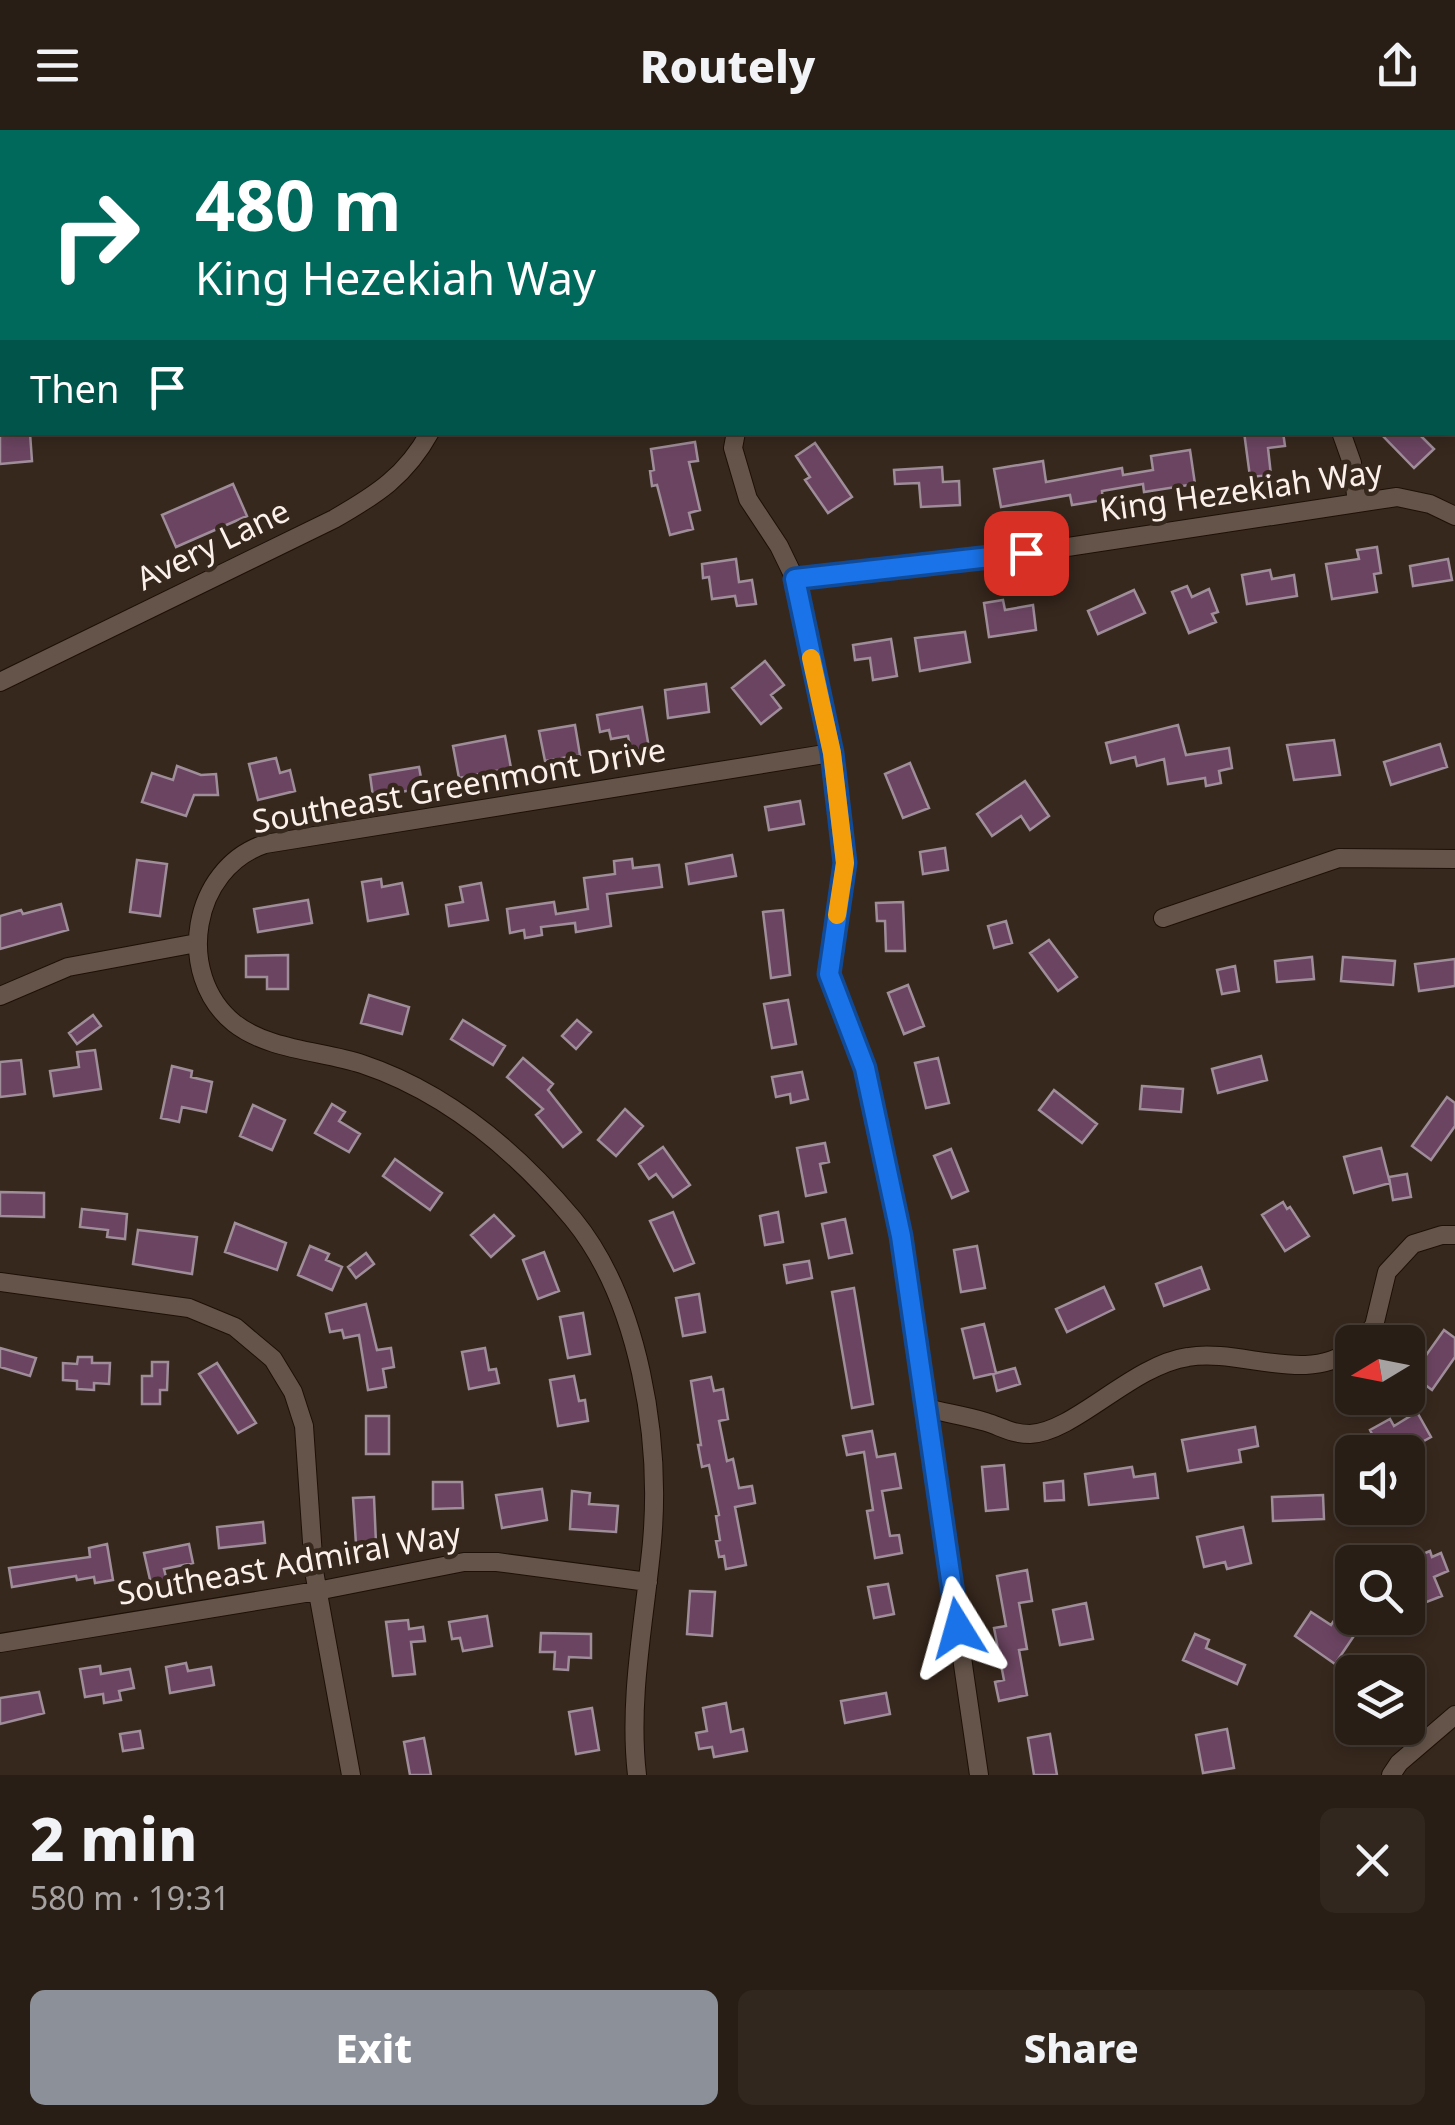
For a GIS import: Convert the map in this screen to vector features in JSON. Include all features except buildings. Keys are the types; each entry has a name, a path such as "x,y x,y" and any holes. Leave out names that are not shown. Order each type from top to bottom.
{"street":[{"name":"Avery Lane","path":"0,682 334,520 384,490 418,453 428,435"},
{"path":"735,435 733,448 748,498 795,579 832,753 845,863 829,974 865,1068 901,1236 979,1775"},
{"path":"1342,435 1352,463 1357,503"},
{"name":"King Hezekiah Way","path":"795,579 988,559 1398,497 1430,504 1455,516"},
{"name":"Southeast Greenmont Drive","path":"637,1775 636,1696 654,1484 643,1393 622,1305 602,1262 575,1221 498,1144 437,1098 390,1074 264,1038 233,1022 209,992 197,943 203,909 219,876 243,853 265,844 832,753"},
{"path":"1163,918 1339,858 1455,859"},
{"path":"0,996 68,966 197,943"},
{"path":"1374,1325 1387,1272 1413,1244 1455,1235"},
{"path":"0,1282 188,1308 236,1328 266,1352 293,1392 304,1426 317,1591 350,1775"},
{"path":"926,1408 989,1423 1011,1434 1035,1434 1055,1428 1155,1366 1188,1356 1230,1356 1315,1366 1335,1361"},
{"name":"Southeast Admiral Way","path":"0,1643 317,1591 464,1562 497,1562 648,1582"},
{"path":"1391,1775 1399,1763 1455,1715"}],"slow traffic":[{"path":"811,658 832,753 845,863 837,915"}],"route":[{"path":"958,1628 901,1236 865,1068 829,974 845,863 832,753 795,579 1026,553"}]}
